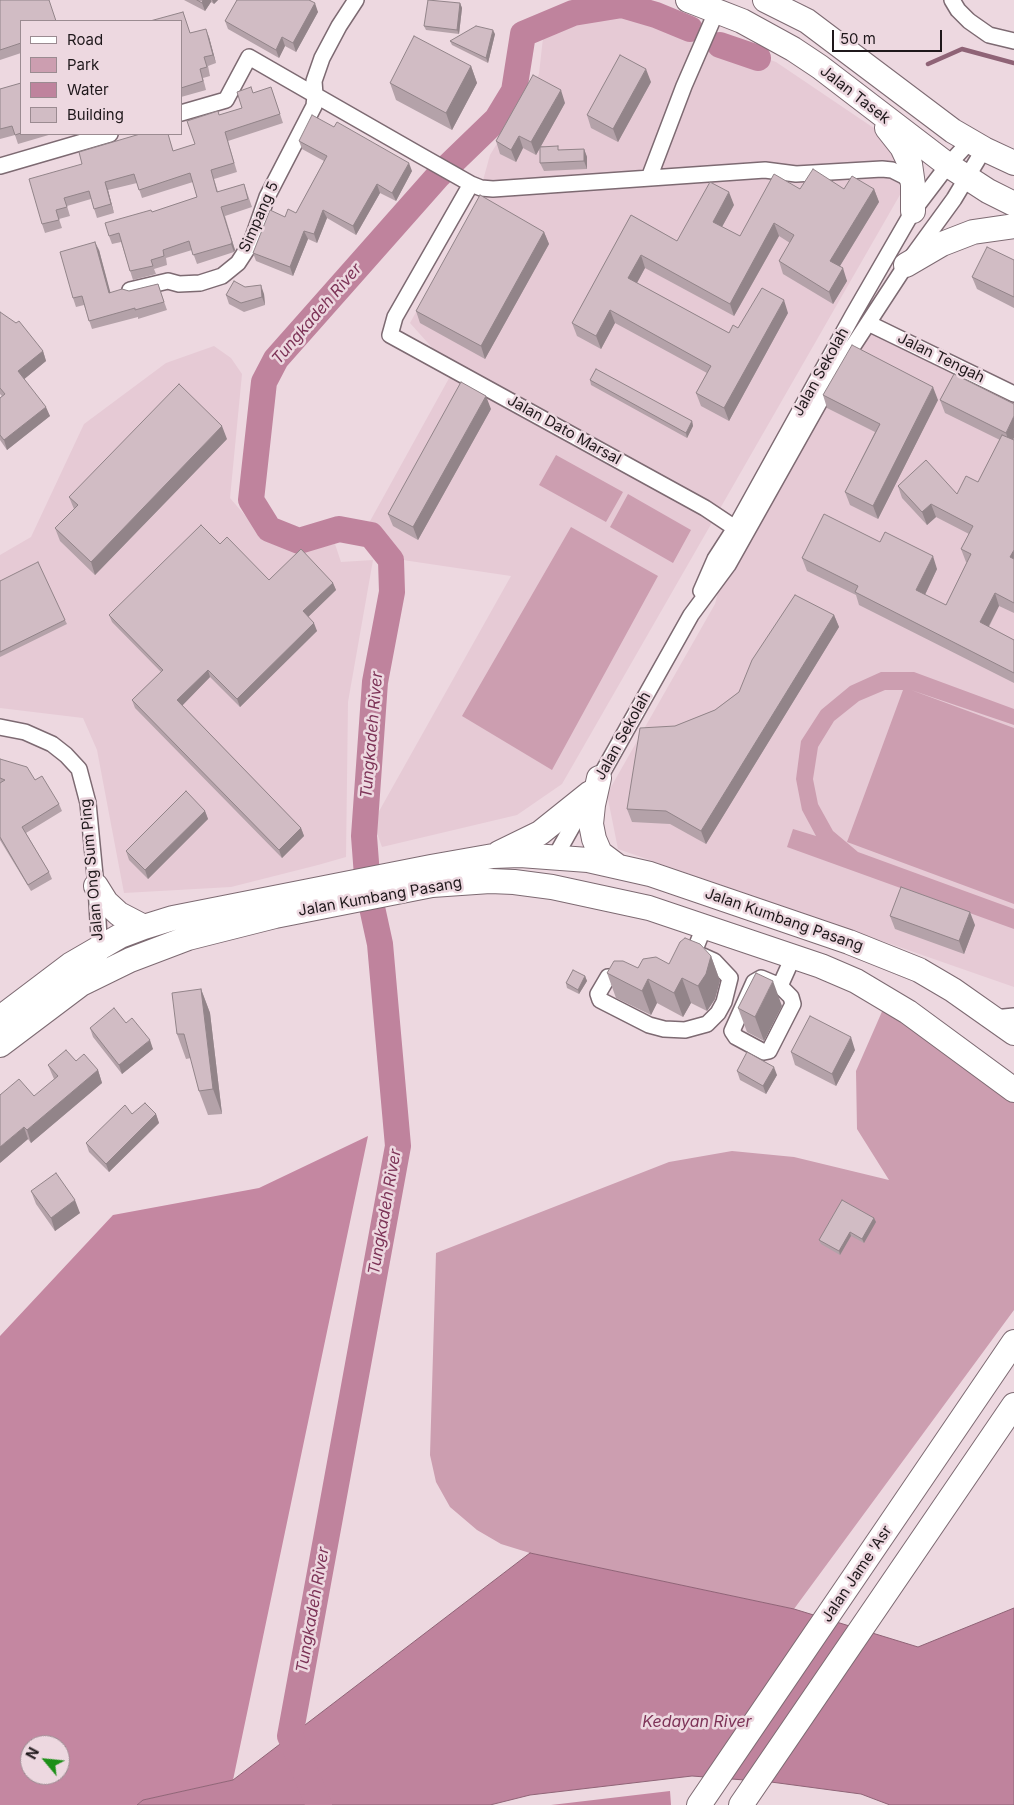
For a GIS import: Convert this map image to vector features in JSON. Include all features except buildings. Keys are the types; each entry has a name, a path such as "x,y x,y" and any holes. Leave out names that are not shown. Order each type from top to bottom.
{"main road":[{"name":"Jalan Tasek","path":"688,0 742,20 793,49 958,172 988,191 1014,204"},
{"name":"Jalan Tasek","path":"765,0 807,21 940,123 977,145 1014,163"},
{"path":"876,73 866,104 906,156 910,164 913,185 913,211"},
{"path":"906,265 942,244 973,232 1014,226"},
{"path":"493,856 540,833 595,785"},
{"path":"595,785 591,824 594,839 600,853 616,865"},
{"name":"Jalan Kumbang Pasang","path":"0,1018 70,965 120,936 144,927 173,918 334,895 400,883 493,856 520,855 555,857 616,865 650,874 885,956 919,970 1004,1017 1014,1033"},
{"path":"490,880 533,868 555,857 566,871 576,877 621,892 649,908"},
{"name":"Jalan Kumbang Pasang","path":"400,883 432,884 490,880 552,887 649,908 822,966 856,981 908,1012 1014,1090"},
{"path":"96,886 106,902 119,914 144,927"},
{"name":"Jalan Kumbang Pasang","path":"0,1045 80,984 130,960 188,938 275,916 334,895"},
{"name":"Jalan Jame 'Asr","path":"699,1805 1014,1342"},
{"path":"741,1805 1014,1405"}],"street":[{"name":"Simpang 5","path":"130,290 168,281 179,284 200,283 222,276 238,263 251,243 267,197 314,106 316,95 314,81 322,58 339,26 356,0"},
{"path":"952,0 969,22 989,35 1014,41"},
{"path":"650,178 684,86 718,10"},
{"path":"182,113 226,100 249,57 481,188 766,170 796,174 882,169 892,170 904,176 913,185"},
{"path":"0,166 107,135"},
{"name":"Jalan Sekolah","path":"691,615 728,565 838,369 906,265 958,172 977,145"},
{"name":"Jalan Sekolah","path":"555,857 691,615 715,559 735,528 853,314 913,211 958,172 977,145"},
{"name":"Jalan Dato Marsal","path":"465,180 395,317 390,335 697,504 735,528"},
{"name":"Jalan Tengah","path":"868,322 1014,394"},
{"name":"Jalan Ong Sum Ping","path":"0,727 25,732 52,744 79,769 88,803 96,886 101,974"},
{"path":"676,967 687,955 694,952 704,927"},
{"path":"646,975 608,977 604,981 598,997 600,1000 648,1025 664,1029 685,1030 707,1024 718,1013 724,1002 730,978 714,961 694,952"},
{"path":"780,986 793,957"},
{"path":"761,978 780,986 791,997 793,1004 769,1051 764,1052 736,1037 732,1031 757,979 761,978"}],"shaded area":[{"path":"608,1 776,62 890,139 901,193 562,784 517,815 382,847 373,822 511,576 396,559 369,523 453,371 410,323 477,202 490,155 539,74 544,29"},
{"path":"870,332 1014,401 1014,987 618,849 607,794 715,604 720,584 825,385"},
{"path":"214,346 231,358 242,374 230,498 268,542 297,553 335,544 341,562 373,560 348,702 346,857 231,887 124,893 97,750 83,718 0,708 0,555 31,537 84,424 166,363"},
{"path":"368,1136 233,1780 143,1800 137,1805 0,1805 0,1336 113,1215 259,1188"},
{"path":"670,1791 671,1805 551,1805"}],"green space":[{"path":"556,455 623,492 606,522 539,485"},
{"path":"628,494 691,530 673,563 610,527"},
{"path":"571,527 658,576 552,770 462,716"},
{"path":"881,672 914,672 1014,709 1014,725 911,690 1014,728 1014,904 847,842 903,690 885,690 859,701 834,721 818,747 813,779 818,804 833,831 858,852 1014,909 1014,929 787,847 793,829 816,836 802,810 796,779 801,741 821,710 850,686"},
{"path":"884,1007 1014,1098 1014,1310 794,1609 530,1553 501,1544 477,1530 450,1507 436,1482 430,1455 436,1253 669,1162 732,1151 794,1157 889,1180 857,1129 856,1071"}],"water":[{"name":"Kedayan River","path":"530,1553 794,1609 918,1647 1014,1608 1014,1805 890,1805 861,1794 771,1782 692,1776 530,1795 490,1805 137,1805 143,1800 233,1780"}],"waterway":[{"name":"Tungkadeh River","path":"319,1805 290,1736 398,1146 380,944 368,889 364,836 375,682 392,592 391,560 371,535 339,529 299,541 269,529 251,500 264,382 276,359 438,176 497,119 514,91 523,34 573,13 622,5 656,15 690,29"},
{"name":"Tungkadeh River","path":"720,45 758,58"},
{"path":"928,64 962,49 1014,63"}]}
